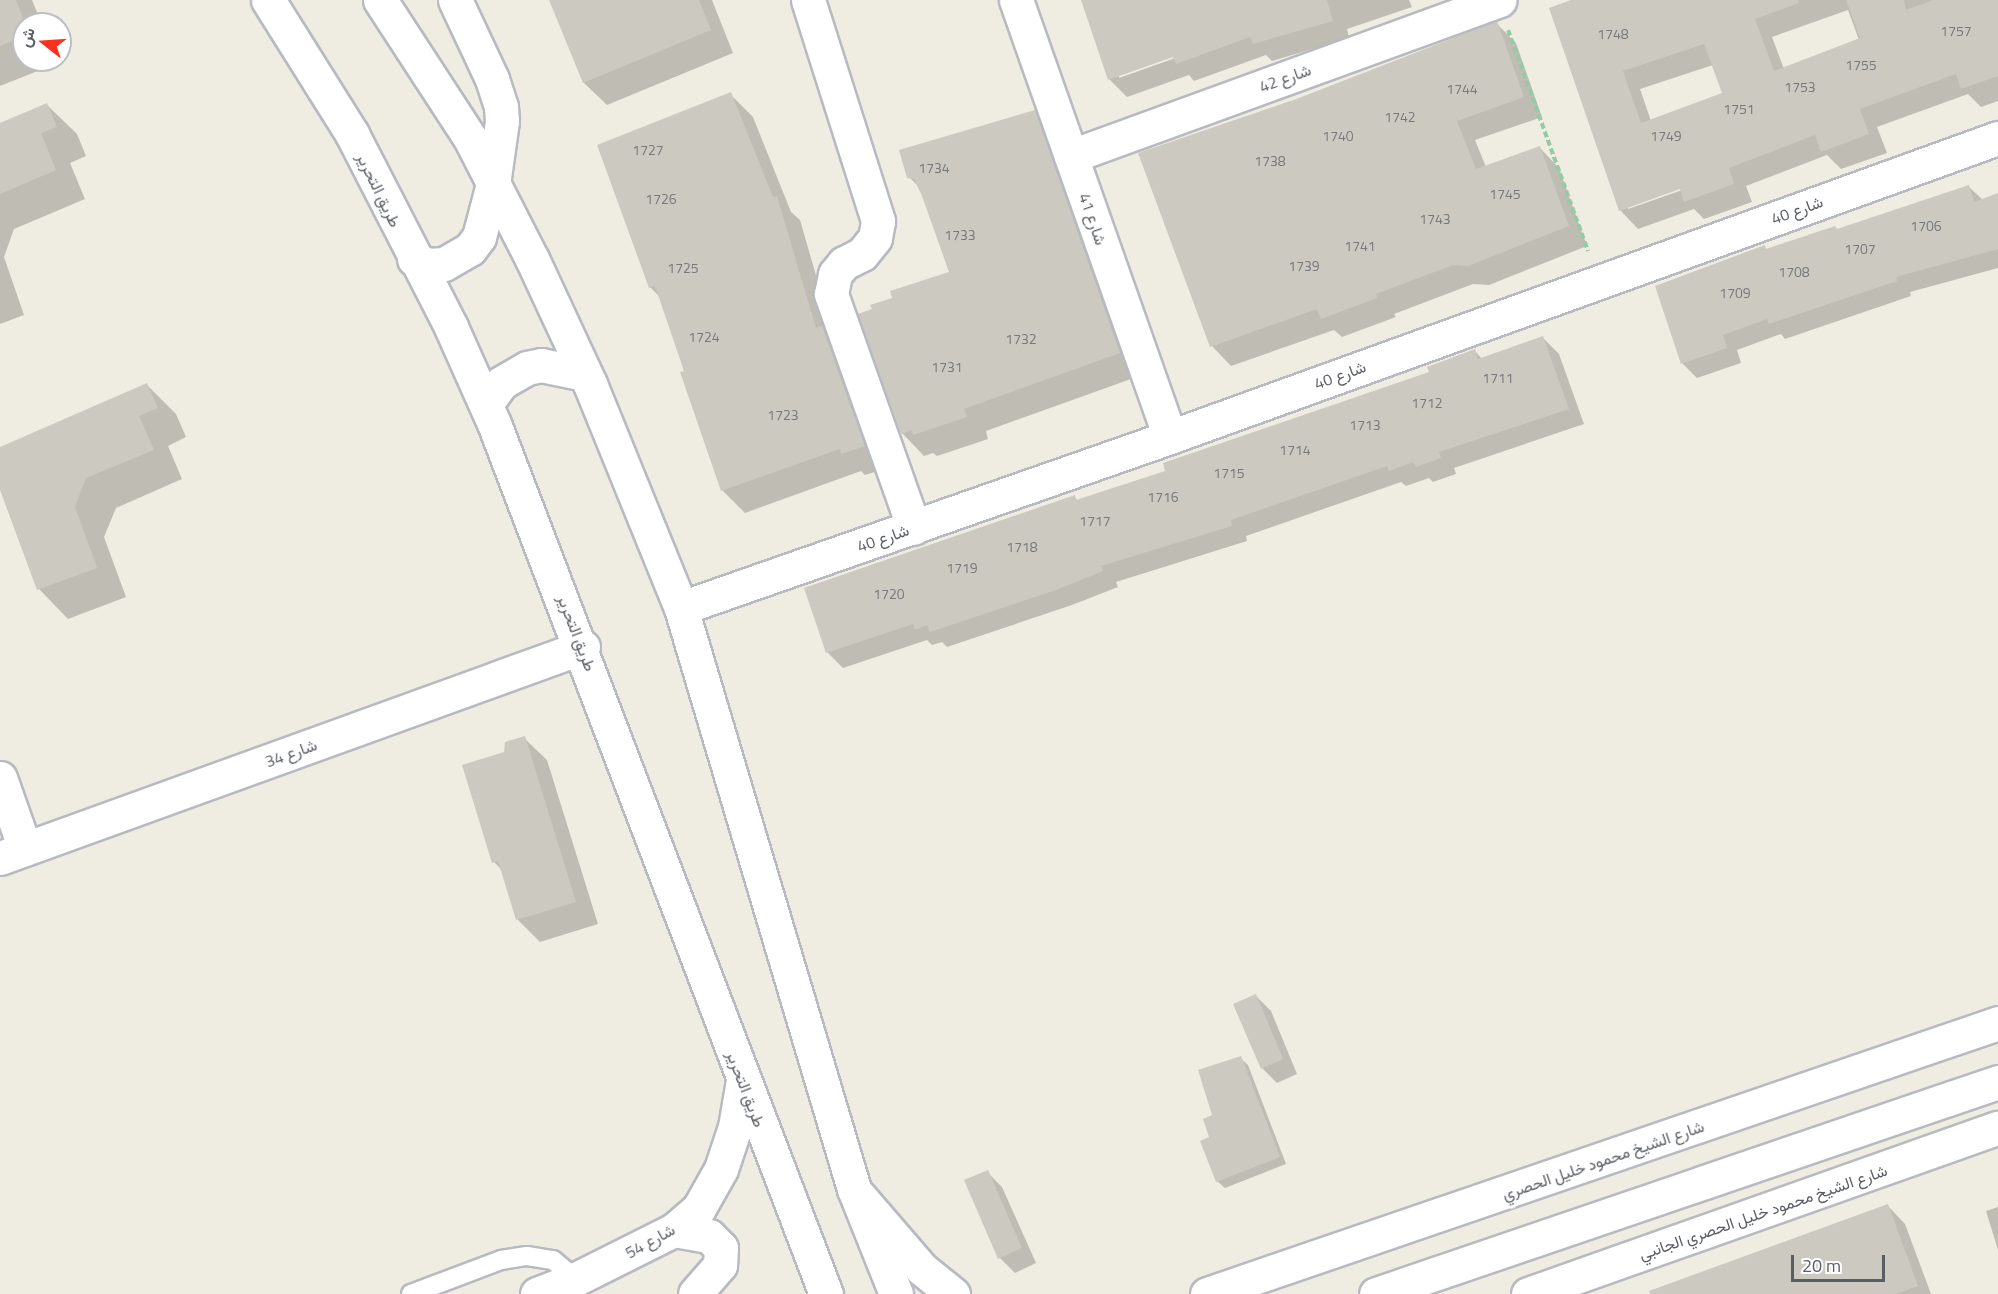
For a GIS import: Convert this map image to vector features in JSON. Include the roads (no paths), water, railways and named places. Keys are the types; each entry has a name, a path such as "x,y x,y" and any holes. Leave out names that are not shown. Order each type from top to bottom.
{"street":[{"name":"طريق التحرير","path":"268,0 352,134 486,404 583,647 743,1080 826,1294"},
{"path":"380,0 446,100 493,184 585,374 681,608 854,1189 896,1294"},
{"path":"414,259 429,265 444,264 470,249 479,237 493,184 502,121 501,107 492,80 455,0"},
{"path":"808,0 878,221 875,238 862,254 844,263 835,274 831,294 914,528"},
{"name":"شارع 41","path":"1016,0 1170,437"},
{"name":"شارع 42","path":"1071,156 1499,0"},
{"name":"شارع 40","path":"681,608 1170,437 1998,138"},
{"path":"486,404 501,383 526,368 541,365 585,374"},
{"name":"شارع 34","path":"12,854 583,647"},
{"path":"0,778 12,854"},
{"name":"شارع الشيخ محمود خليل الحصري","path":"1207,1294 1998,1023"},
{"name":"شارع 54","path":"537,1294 576,1279 674,1230 699,1208 721,1169 735,1127 743,1080"},
{"path":"1376,1294 1998,1082"},
{"name":"شارع الشيخ محمود خليل الحصري الجانبي","path":"1528,1294 1998,1128"},
{"path":"854,1189 922,1269 953,1294"},
{"path":"674,1230 709,1236 721,1248 720,1265 695,1294"}],"lane":[{"path":"411,1294 501,1260 527,1256 553,1260 576,1279"}]}
